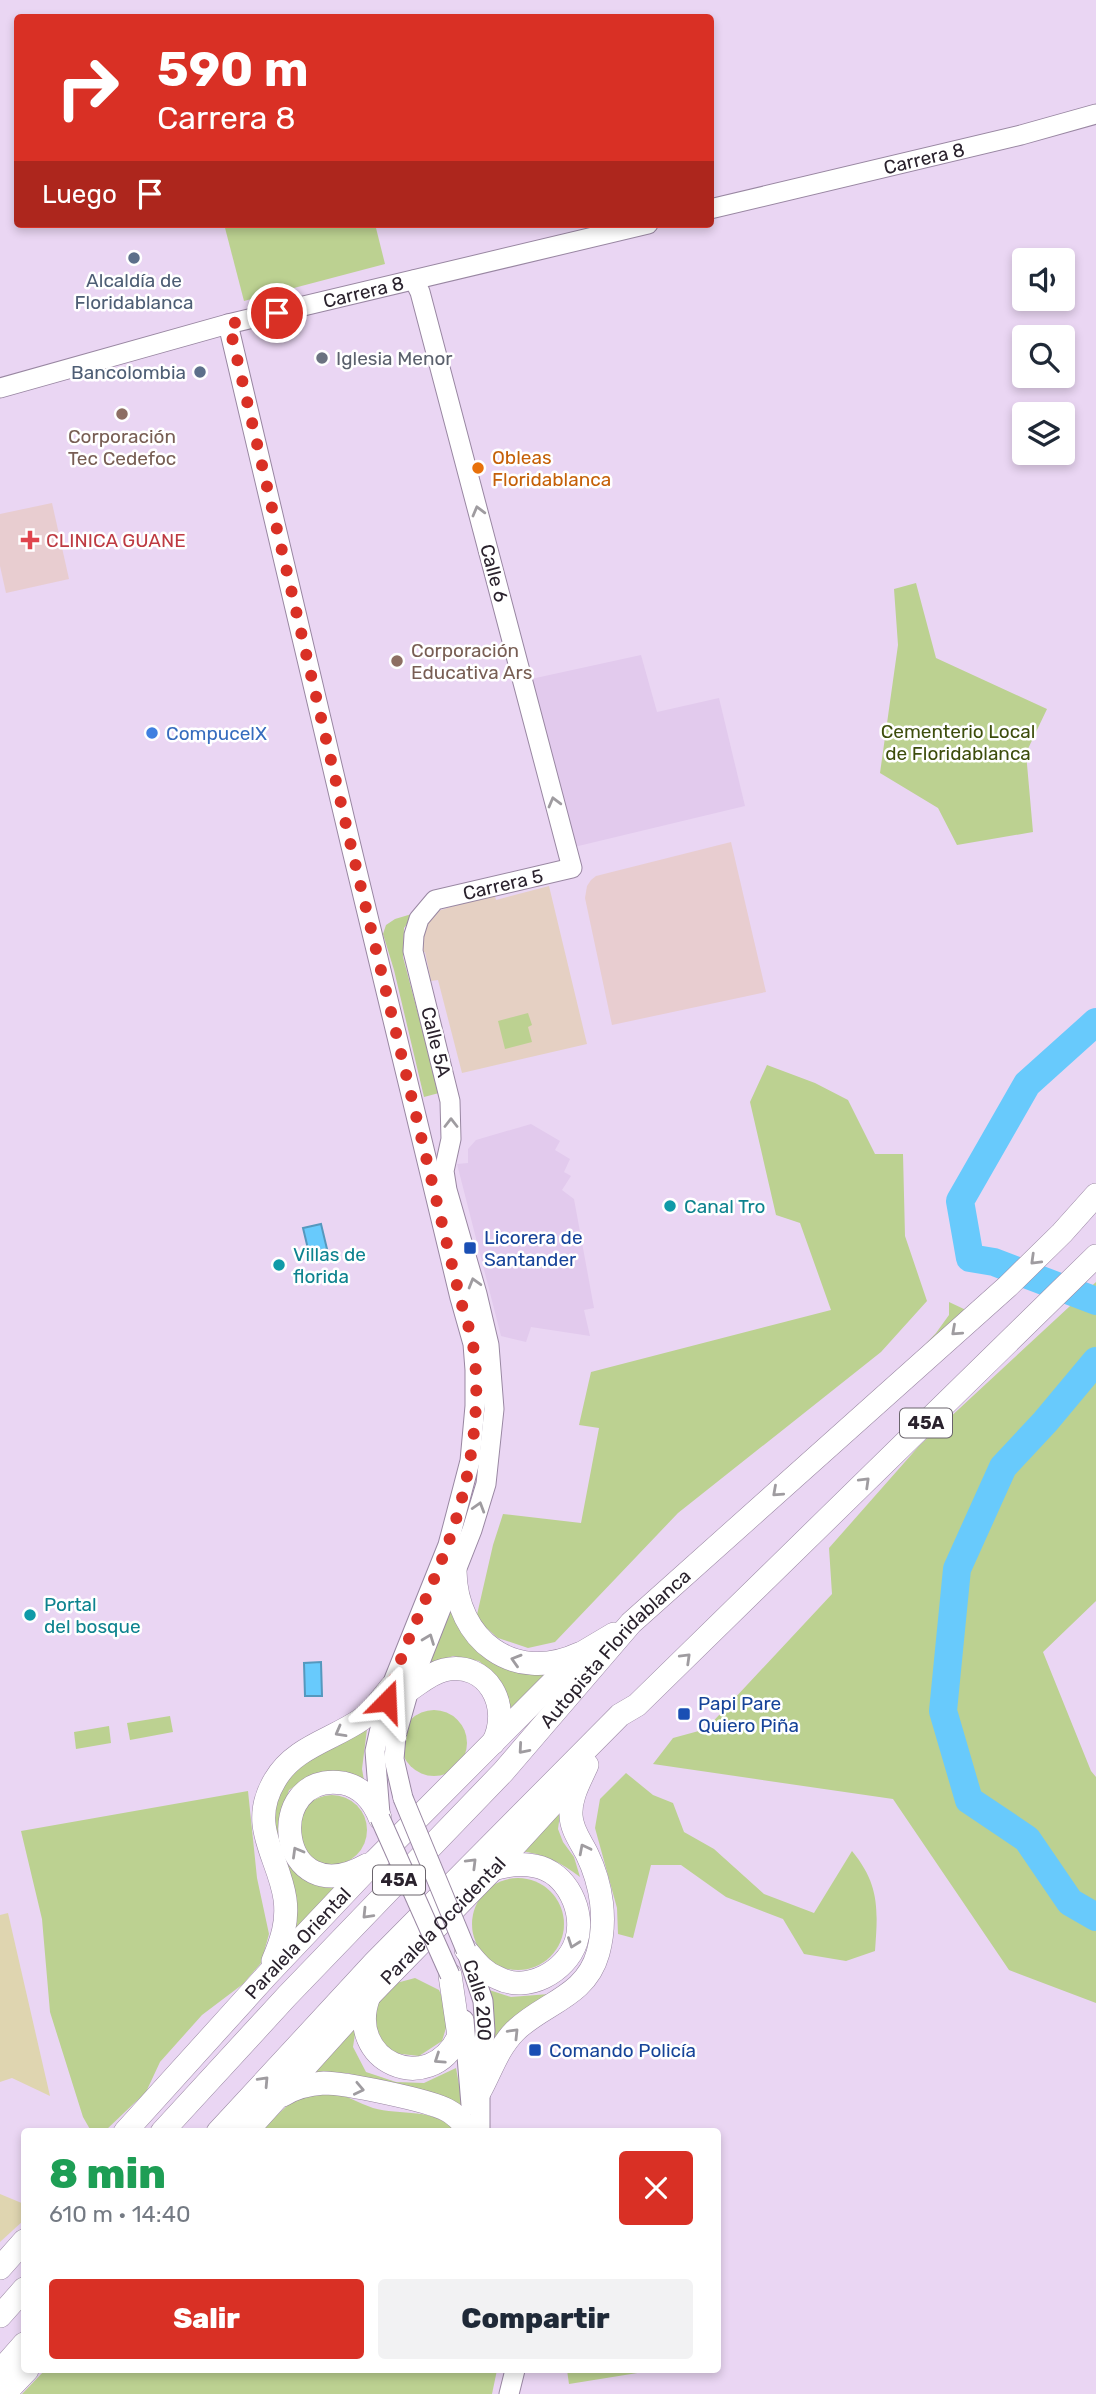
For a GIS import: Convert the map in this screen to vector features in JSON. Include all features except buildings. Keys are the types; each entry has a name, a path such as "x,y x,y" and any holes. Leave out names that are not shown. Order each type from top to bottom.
{"highway":[{"name":"Autopista Floridablanca","path":"164,2128 503,1772 631,1623 1008,1286 1096,1195"},
{"name":"45A","path":"222,2128 375,1962 620,1715 637,1705 1093,1259"},
{"path":"455,1571 455,1588 462,1612 475,1634 487,1646 517,1661 533,1664 550,1664 582,1653"},
{"name":"Paralela Oriental","path":"129,2128 376,1860 582,1653 631,1623"},
{"path":"268,1974 284,1935 286,1918 283,1888 267,1846 265,1806 271,1788 289,1761 304,1749 365,1717 400,1688 443,1670 463,1670 482,1678 495,1693 501,1713 498,1733 486,1750"},
{"name":"Paralela Occidental","path":"250,2128 369,1996 493,1869 637,1705"},
{"path":"480,2091 511,2035 523,2024 574,1991 586,1979 598,1955 603,1925 600,1895 595,1872 570,1814 574,1794 587,1765"},
{"path":"376,1860 342,1875 319,1873 299,1860 289,1838 289,1826 296,1803 304,1794 314,1788 337,1782 359,1789 376,1806 380,1818"},
{"path":"466,1950 481,1969 500,1980 524,1983 546,1977 565,1962 576,1942 579,1919 573,1896 559,1878 539,1866 516,1863 493,1869"},
{"path":"369,1996 363,2018 374,2050 383,2059 404,2068 427,2067 447,2055 459,2035 450,1975"},
{"path":"162,2128 212,2039"},
{"path":"272,2104 292,2089 314,2084 334,2084 438,2106 457,2116 468,2128"},
{"path":"0,2268 21,2244"},
{"path":"0,2316 21,2292"},
{"path":"0,2371 21,2347"},
{"path":"4,2394 24,2373"}],"main road":[{"name":"Carrera 8","path":"714,208 1021,135 1096,114"},
{"name":"Carrera 8","path":"0,388 229,324 631,228"},
{"name":"Calle 6","path":"414,280 420,292 572,868"},
{"path":"229,324 351,846 473,1344 475,1406 470,1461 461,1503 400,1688"},
{"name":"Carrera 5","path":"435,900 572,868"},
{"name":"Calle 5A","path":"400,1688 472,1530 486,1484 494,1409 489,1345 444,1171 451,1139 450,1101 414,951 414,935 419,919 435,900"},
{"name":"Calle 200","path":"400,1688 394,1759 403,1798 466,1950 483,2001 484,2062 478,2128"},
{"name":"Calle 200","path":"400,1688 375,1751 380,1818 450,1975 465,2023 466,2066 477,2128"},
{"path":"509,2394 514,2373"}],"shaded area":[{"name":"CLINICA GUANE","path":"52,503 69,579 6,593 0,566 0,514"},
{"path":"641,655 657,712 719,698 745,806 570,848 531,679"},
{"path":"731,842 766,992 612,1025 585,898 587,886 596,876"},
{"path":"549,886 587,1044 462,1073 438,980 431,981 425,952 420,953 421,935 438,911 494,893 496,900"},
{"path":"531,1124 560,1141 555,1150 570,1159 564,1172 571,1176 562,1190 574,1199 594,1308 584,1310 590,1336 531,1327 526,1342 501,1336 457,1164 468,1163 468,1149 476,1140"}],"green space":[{"path":"225,228 376,228 385,264 244,301"},
{"name":"Cementerio Local de Floridablanca","path":"916,583 936,658 1047,709 1026,753 1033,832 957,845 938,808 880,773 898,645 894,589"},
{"path":"415,913 404,928 403,957 439,1093 424,1097 383,934 386,925 395,919"},
{"path":"528,1013 532,1025 528,1027 532,1042 505,1049 498,1021"},
{"path":"767,1065 815,1083 848,1100 875,1154 903,1154 905,1236 927,1301 881,1352 678,1513 555,1642 528,1648 498,1638 476,1619 503,1514 581,1523 599,1428 579,1425 591,1372 831,1310 800,1223 776,1215 750,1102"},
{"path":"1096,1282 1096,1601 1043,1652 1091,1771 1096,1777 1096,2003 1009,1970 893,1799 653,1764 673,1738 706,1729 832,1594 829,1548 919,1446"},
{"path":"949,1302 966,1310 897,1374 936,1333 949,1315"},
{"path":"452,1601 464,1636 477,1649 549,1671 508,1713 506,1690 496,1676 479,1661 453,1656 429,1665"},
{"path":"434,1710 447,1713 457,1720 464,1730 467,1743 464,1756 457,1766 447,1773 434,1776 421,1773 411,1766 404,1756 401,1743 404,1730 411,1720 421,1713"},
{"path":"170,1716 173,1732 130,1740 127,1723"},
{"path":"368,1721 362,1769 365,1786 341,1774 313,1774 289,1790 279,1820 284,1852 352,1878 288,1942 281,1864 271,1803 283,1775 313,1751 337,1747"},
{"path":"109,1726 111,1743 76,1749 74,1732"},
{"path":"626,1773 653,1795 673,1803 684,1832 714,1849 764,1894 814,1913 852,1851 868,1875 875,1898 875,1951 846,1961 804,1954 783,1919 726,1897 681,1865 651,1865 633,1938 618,1934 617,1908 595,1828 600,1799"},
{"path":"248,1791 257,1878 269,1934 261,1963 243,1984 202,2015 160,2062 146,2092 108,2128 89,2128 83,2117 50,2012 42,1919 21,1831"},
{"path":"332,1795 357,1805 367,1830 357,1855 332,1865 307,1855 297,1830 307,1805"},
{"path":"561,1807 558,1829 563,1842 574,1857 580,1877 551,1859 518,1851"},
{"path":"518,1878 536,1882 550,1892 560,1906 564,1924 560,1942 550,1956 536,1966 518,1970 500,1966 486,1956 476,1942 472,1924 476,1906 486,1892 500,1882"},
{"path":"415,1978 439,1990 450,2015 442,2041 419,2056 393,2053 375,2033 373,2006 389,1985"},
{"path":"486,1989 511,1997 549,1994 499,2032 493,2048"},
{"path":"357,2021 353,2047 366,2072 396,2082 424,2083 456,2068 464,2112 373,2085 348,2073 304,2076"},
{"path":"333,2091 373,2108 438,2118 452,2128 263,2128 289,2104 304,2096"},
{"path":"42,2373 496,2373 492,2394 22,2394"},
{"path":"567,2373 637,2373 569,2384"}],"sand":[{"path":"8,1913 50,2096 12,2078 0,2082 0,1915"},
{"path":"0,2194 21,2203 21,2223 0,2242"}],"water":[{"path":"321,1224 327,1249 309,1253 303,1228"},
{"path":"321,1662 322,1696 305,1696 304,1663"}],"waterway":[{"path":"1096,1022 1027,1084 960,1201 970,1258 994,1262 1096,1301"},
{"path":"1096,1361 1003,1467 957,1569 943,1711 969,1800 1027,1839 1070,1902 1096,1917"}],"place":[{"name":"Alcaldía de Floridablanca","path":"134,258"},
{"name":"Iglesia Menor","path":"322,358"},
{"name":"Bancolombia","path":"200,372"},
{"name":"Corporación Tec Cedefoc","path":"122,414"},
{"name":"Obleas Floridablanca","path":"478,468"},
{"name":"CLINICA GUANE","path":"30,540"},
{"name":"Corporación Educativa Ars","path":"397,661"},
{"name":"CompucelX","path":"152,733"},
{"name":"Canal Tro","path":"670,1206"},
{"name":"Licorera de Santander","path":"470,1248"},
{"name":"Villas de florida","path":"279,1265"},
{"name":"Portal del bosque","path":"30,1615"},
{"name":"Papi Pare Quiero Piña","path":"684,1714"},
{"name":"Comando Policía","path":"535,2050"}],"route":[{"path":"277,313 229,324 351,846 473,1344 475,1406 470,1461 461,1503 448,1545 387,1701"}]}
